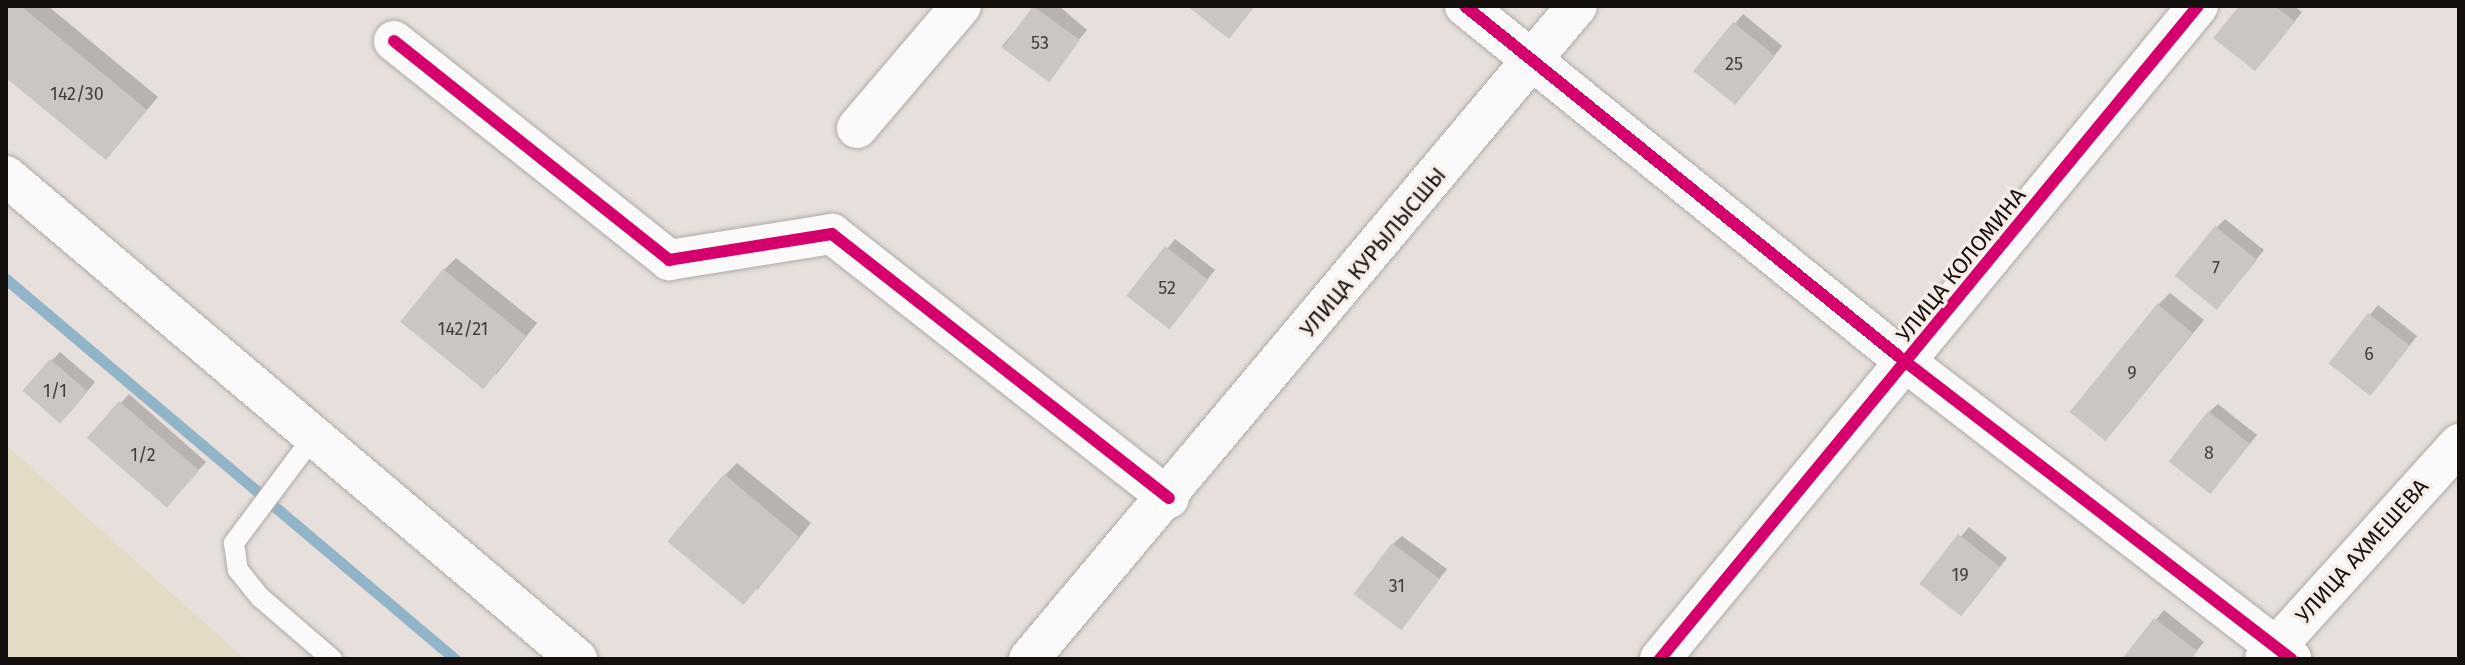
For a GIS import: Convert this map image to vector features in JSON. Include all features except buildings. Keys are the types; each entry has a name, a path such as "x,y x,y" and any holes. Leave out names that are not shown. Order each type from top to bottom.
{"street":[{"path":"857,128 961,6"},
{"path":"1465,6 1907,363 2277,655"},
{"name":"УЛИЦА КУРЫЛЫСШЫ","path":"1029,659 1169,498 1577,6"},
{"name":"УЛИЦА КОЛОМИНА","path":"1660,659 1907,363 2198,6"},
{"path":"394,41 669,260 832,234 1169,498"},
{"path":"6,176 577,659"},
{"name":"УЛИЦА АХМЕШЕВА","path":"2277,655 2459,444"}],"lane":[{"path":"314,436 234,543 238,570 261,598 332,659"}],"sand":[{"path":"6,445 245,659 6,659"}],"waterway":[{"path":"6,279 258,492"},
{"path":"268,501 455,659"}],"cycle path":[{"path":"1465,6 1907,363 2291,659"},
{"path":"1660,659 2198,6"},
{"path":"394,41 669,260 832,234 1169,498"}]}
